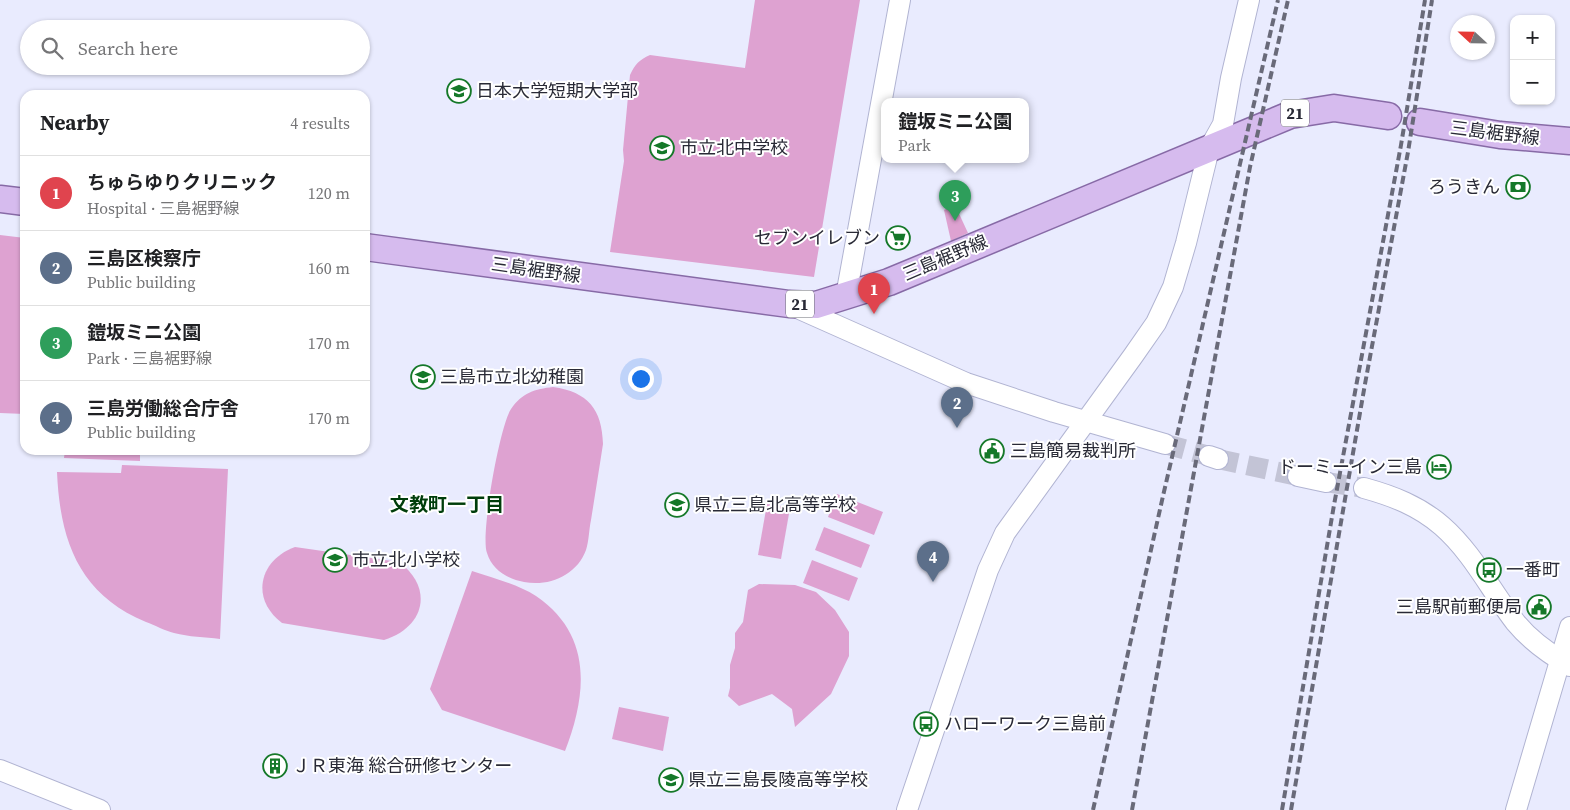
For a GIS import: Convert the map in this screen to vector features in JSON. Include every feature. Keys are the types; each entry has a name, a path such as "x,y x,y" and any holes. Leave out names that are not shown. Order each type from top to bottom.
{"main road":[{"name":"三島裾野線","path":"370,248 789,304 816,305 889,282 1302,112 1334,108 1388,116"},
{"name":"三島裾野線","path":"1420,122 1500,135 1570,141"},
{"path":"0,199 20,201"}],"street":[{"path":"882,98 900,0"},
{"path":"907,810 994,555 1005,533 1156,323 1173,287 1209,149 1223,124 1231,78 1249,0"},
{"path":"846,296 881,104"},
{"path":"789,304 966,383 1165,444"},
{"path":"1298,476 1326,482"},
{"path":"1364,488 1396,497 1442,526 1465,550 1517,623 1565,663"},
{"path":"1516,810 1565,663 1570,627"},
{"path":"0,770 100,810"}],"shaded area":[{"path":"755,0 860,0 814,277 610,252 624,161 623,150 630,75 634,68 640,61 650,55 745,68"},
{"path":"955,205 968,233 951,241 944,210"},
{"path":"0,235 20,237 20,414 0,413"},
{"path":"553,387 575,393 591,404 600,421 603,444 588,543 582,559 569,572 552,581 543,583 524,582 512,579 501,573 489,559 487,553 486,525 492,480 502,436 511,409 529,393"},
{"path":"64,455 140,455 140,461 64,458"},
{"path":"122,465 228,469 220,639 171,632 123,610 104,596 89,580 78,562 69,542 63,521 57,472 121,473"},
{"path":"837,494 883,512 874,535 828,517"},
{"path":"767,504 790,508 781,559 758,555"},
{"path":"824,527 870,545 861,568 815,550"},
{"path":"295,547 399,562 410,572 417,583 420,606 416,616 409,626 398,634 384,640 282,623 265,603 263,581 273,561"},
{"path":"812,560 858,578 849,601 803,583"},
{"path":"472,571 513,585 536,596 555,612 568,629 576,647 581,687 578,708 565,751 442,710 430,689"},
{"path":"759,584 795,585 816,592 835,610 849,632 849,656 831,694 795,727 792,709 772,694 739,706 728,696 730,665 735,648 735,633 743,622 748,590"},
{"path":"619,707 669,717 663,751 612,739"}],"tunnel":[{"path":"1165,444 1209,456"},
{"path":"1218,459 1298,476"},
{"path":"1326,482 1364,488"}],"railway":[{"path":"1093,810 1163,496 1278,0"},
{"path":"1132,810 1250,167 1288,0"},
{"path":"1282,810 1334,505 1401,145 1425,0"},
{"path":"1291,810 1365,384 1408,152 1432,0"}],"place":[{"name":"日本大学短期大学部","path":"459,91"},
{"name":"市立北中学校","path":"662,148"},
{"name":"ろうきん","path":"1518,187"},
{"name":"鎧坂ミニ公園","path":"955,221"},
{"name":"セブンイレブン","path":"898,238"},
{"name":"ちゅらゆりクリニック","path":"874,314"},
{"name":"三島市立北幼稚園","path":"423,377"},
{"name":"三島区検察庁","path":"957,428"},
{"name":"三島簡易裁判所","path":"992,451"},
{"name":"ドーミーイン三島","path":"1439,467"},
{"name":"県立三島北高等学校","path":"677,505"},
{"name":"市立北小学校","path":"335,560"},
{"name":"一番町","path":"1489,570"},
{"name":"三島労働総合庁舎","path":"933,582"},
{"name":"三島駅前郵便局","path":"1539,607"},
{"name":"ハローワーク三島前","path":"926,724"},
{"name":"ＪＲ東海 総合研修センター","path":"275,766"},
{"name":"県立三島長陵高等学校","path":"671,780"}],"district":[{"name":"文教町一丁目","path":"447,504"}]}
